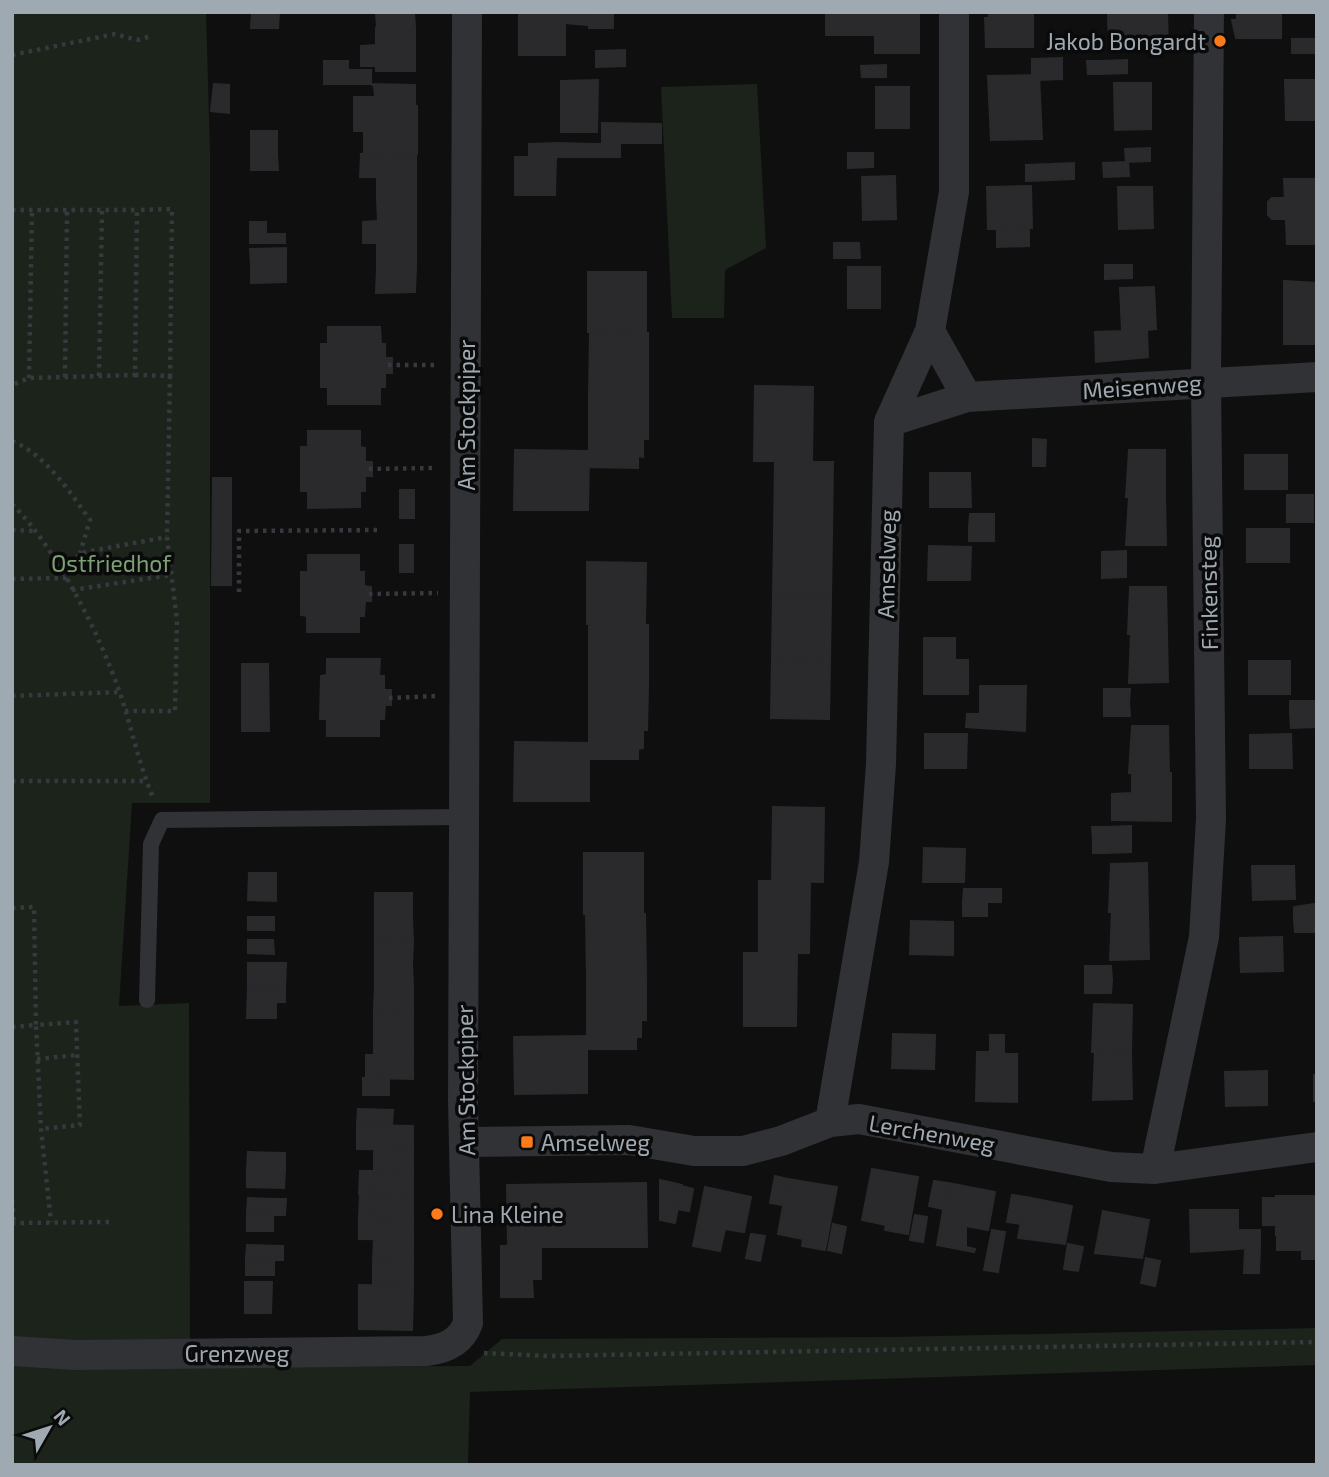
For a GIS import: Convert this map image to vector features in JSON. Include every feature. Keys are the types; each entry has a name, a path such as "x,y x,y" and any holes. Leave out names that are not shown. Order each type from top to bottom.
{"street":[{"name":"Am Stockpiper","path":"458,1339 468,1323 469,1311 464,817 467,12"},
{"name":"Amselweg","path":"830,1122 874,862 881,765 889,422 930,331 954,192 954,12"},
{"name":"Finkensteg","path":"1155,1169 1204,937 1211,819 1206,382 1209,12"},
{"path":"930,331 967,397"},
{"name":"Meisenweg","path":"889,422 967,397 1317,377"},
{"name":"Lerchenweg","path":"466,1142 629,1140 694,1151 743,1151 781,1141 830,1122 859,1119 882,1121 1111,1167 1155,1169 1317,1147"},
{"name":"Grenzweg","path":"12,1351 76,1355 426,1351 437,1350 458,1339"}],"lane":[{"path":"147,1000 151,844 162,820 464,817"}],"path":[{"path":"12,55 116,34 137,40 152,36"},
{"path":"12,209 172,209 167,537 177,621 176,711 125,711"},
{"path":"29,378 32,210"},
{"path":"65,377 67,210"},
{"path":"99,376 102,210"},
{"path":"135,376 137,211"},
{"path":"388,365 467,364"},
{"path":"12,385 29,378 170,376"},
{"path":"12,440 24,446 62,481 90,520 80,553 65,578"},
{"path":"369,469 466,468"},
{"path":"12,504 34,531 72,590 120,692 146,782 162,820"},
{"path":"12,530 34,531"},
{"path":"239,592 239,531 379,530"},
{"path":"80,553 167,537"},
{"path":"72,590 171,575"},
{"path":"12,579 65,578"},
{"path":"369,594 466,593"},
{"path":"12,696 120,692"},
{"path":"389,698 465,695"},
{"path":"12,781 146,782"},
{"path":"12,908 34,907 37,1059 51,1222"},
{"path":"12,1027 76,1022 80,1125 41,1129"},
{"path":"37,1059 77,1055"},
{"path":"12,1200 13,1223 110,1222"},
{"path":"458,1339 486,1354 548,1356 1317,1342"}],"green space":[{"name":"Ostfriedhof","path":"12,12 206,12 210,153 210,803 132,803 119,1006 189,1003 190,1341 12,1340"},
{"path":"757,84 766,248 725,270 724,318 672,318 661,87"},
{"path":"1317,1328 1317,1365 470,1392 468,1465 12,1465 12,1359 217,1367 470,1366 502,1339 893,1337"}],"building":[{"path":"252,12 279,12 278,28 251,28"},
{"path":"376,12 414,12 415,28 377,28"},
{"path":"613,12 613,28 589,28 589,25 565,23 565,14"},
{"path":"826,12 875,12 875,35 826,35"},
{"path":"875,12 919,12 919,53 875,53"},
{"path":"989,12 1033,12 1033,47 986,47 985,18 989,18"},
{"path":"1108,12 1167,12 1168,46 1109,47"},
{"path":"1237,12 1281,12 1281,38 1236,38 1232,20 1237,20"},
{"path":"519,14 565,14 565,55 519,55"},
{"path":"376,28 415,28 415,71 376,71 376,66 361,66 361,46 376,45"},
{"path":"1292,39 1317,39 1317,53 1292,53"},
{"path":"625,50 625,66 596,67 596,51"},
{"path":"1062,58 1062,79 1039,80 1039,75 1032,76 1032,59"},
{"path":"1127,60 1127,73 1101,74 1101,61"},
{"path":"324,61 348,61 348,70 371,70 371,84 324,84"},
{"path":"1087,61 1101,61 1101,74 1088,74"},
{"path":"886,65 886,77 862,77 861,66"},
{"path":"1039,75 1042,139 991,140 988,76"},
{"path":"598,80 597,132 561,132 561,81"},
{"path":"1285,80 1317,80 1317,120 1286,120"},
{"path":"1114,83 1151,83 1151,129 1115,130"},
{"path":"214,84 229,85 229,113 211,111"},
{"path":"371,84 415,85 415,105 380,105 380,97 375,97 374,86"},
{"path":"876,87 909,87 909,128 876,128"},
{"path":"354,97 380,97 380,105 417,106 417,131 354,131"},
{"path":"602,123 661,124 661,143 602,143"},
{"path":"251,131 277,131 277,154 251,154"},
{"path":"364,131 417,131 417,154 364,153"},
{"path":"556,143 597,144 597,157 556,157"},
{"path":"556,143 556,157 529,157 529,144"},
{"path":"620,143 620,157 597,157 597,144"},
{"path":"1150,148 1150,161 1126,162 1125,149"},
{"path":"416,153 416,177 360,177 361,154"},
{"path":"848,153 873,153 873,167 848,168"},
{"path":"251,154 277,154 278,170 251,170"},
{"path":"515,157 556,157 555,195 515,195"},
{"path":"1128,162 1129,176 1104,177 1103,163"},
{"path":"1074,163 1074,179 1052,180 1052,164"},
{"path":"1052,164 1052,180 1026,181 1026,165"},
{"path":"895,176 896,219 863,220 862,177"},
{"path":"377,177 416,177 416,199 377,199"},
{"path":"1284,179 1317,179 1317,244 1287,244"},
{"path":"1031,186 1032,228 988,229 987,187"},
{"path":"1118,187 1152,187 1153,228 1119,229"},
{"path":"1272,198 1284,198 1284,219 1272,219 1268,215 1268,202"},
{"path":"377,199 416,199 416,221 378,221"},
{"path":"416,221 416,243 363,243 363,222"},
{"path":"250,222 266,222 266,234 285,234 285,243 250,243"},
{"path":"1029,228 1029,246 997,247 997,229"},
{"path":"377,243 416,243 416,267 377,267"},
{"path":"834,243 859,243 860,258 834,258"},
{"path":"286,248 286,267 251,267 250,249"},
{"path":"1105,265 1132,265 1132,278 1105,279"},
{"path":"251,267 286,267 286,282 251,283"},
{"path":"377,267 416,267 415,292 376,293"},
{"path":"848,267 880,267 880,308 848,308"},
{"path":"588,272 646,272 646,333 588,332"},
{"path":"1284,281 1317,283 1317,344 1284,344"},
{"path":"1154,287 1156,329 1147,330 1148,357 1096,362 1095,332 1122,331 1120,288"},
{"path":"328,327 380,327 381,344 385,344 385,358 392,358 392,373 385,373 385,387 380,387 380,404 328,404 328,387 321,387 321,344 328,344"},
{"path":"590,332 648,333 648,395 589,395"},
{"path":"755,386 813,387 812,461 754,461"},
{"path":"589,395 648,395 648,439 643,439 643,457 638,456 638,468 589,467"},
{"path":"308,431 360,431 360,447 365,448 365,462 372,462 372,476 365,476 365,491 360,491 360,507 308,508 308,491 301,491 301,447 308,447"},
{"path":"1033,439 1046,440 1045,466 1033,466"},
{"path":"515,450 589,451 588,510 514,510"},
{"path":"1129,450 1165,450 1165,496 1126,497"},
{"path":"1245,455 1287,455 1287,489 1245,489"},
{"path":"775,461 833,462 832,536 774,535"},
{"path":"930,473 970,473 971,507 930,507"},
{"path":"213,478 231,478 231,585 212,585"},
{"path":"400,490 414,490 414,518 400,518"},
{"path":"1287,495 1313,495 1313,508 1287,508"},
{"path":"1165,496 1166,545 1126,545 1129,497"},
{"path":"1287,508 1313,508 1313,522 1287,522"},
{"path":"970,514 994,514 994,527 969,527"},
{"path":"969,527 994,527 994,541 969,541"},
{"path":"1247,529 1289,529 1289,562 1247,562"},
{"path":"774,535 832,536 831,597 773,596"},
{"path":"400,545 413,545 413,572 400,572"},
{"path":"929,546 971,547 970,580 928,580"},
{"path":"1126,551 1126,564 1102,565 1102,552"},
{"path":"308,555 359,555 359,572 364,572 364,586 371,587 371,601 365,601 364,616 359,616 359,632 307,632 307,616 301,615 301,572 308,572"},
{"path":"587,562 646,563 645,625 587,624"},
{"path":"1126,564 1126,577 1102,578 1102,565"},
{"path":"1130,587 1166,587 1167,634 1128,634"},
{"path":"773,596 831,597 830,660 772,657"},
{"path":"589,625 648,625 648,686 589,686"},
{"path":"1131,634 1167,634 1168,682 1129,683"},
{"path":"924,638 955,638 955,660 968,660 968,694 924,694"},
{"path":"772,657 830,660 829,719 771,718"},
{"path":"327,659 380,659 379,676 384,676 384,690 391,690 391,705 385,705 384,719 379,719 379,736 327,736 327,719 320,719 321,676 327,675"},
{"path":"1249,661 1290,661 1290,694 1249,694"},
{"path":"242,664 268,664 269,731 242,731"},
{"path":"589,686 648,686 647,730 643,730 643,748 638,749 638,759 589,759"},
{"path":"980,686 1026,686 1025,731 966,727 967,714 980,714"},
{"path":"1104,689 1130,689 1129,703 1104,703"},
{"path":"1290,701 1317,701 1316,713 1290,713"},
{"path":"1104,703 1129,703 1130,716 1104,716"},
{"path":"1290,713 1316,713 1317,727 1291,728"},
{"path":"1132,726 1168,726 1169,773 1129,773"},
{"path":"925,734 967,734 966,768 925,768"},
{"path":"1291,734 1292,768 1250,768 1250,735"},
{"path":"515,742 589,743 589,801 514,801"},
{"path":"1132,773 1171,773 1171,821 1112,820 1112,794 1132,793"},
{"path":"773,807 824,808 823,882 772,881"},
{"path":"1131,826 1131,839 1105,840 1105,827"},
{"path":"1092,827 1105,827 1105,840 1093,840"},
{"path":"1131,839 1131,852 1105,853 1105,840"},
{"path":"1093,840 1105,840 1105,853 1093,853"},
{"path":"924,848 965,849 964,882 923,882"},
{"path":"584,853 643,853 643,913 584,914"},
{"path":"1147,863 1148,912 1109,912 1111,864"},
{"path":"1252,866 1294,866 1295,899 1253,900"},
{"path":"249,873 276,873 276,901 248,900"},
{"path":"759,881 810,881 809,953 759,953"},
{"path":"964,889 988,889 987,902 963,902"},
{"path":"988,889 1001,889 1001,902 987,902"},
{"path":"375,893 412,893 412,918 375,918"},
{"path":"963,902 987,902 987,916 963,916"},
{"path":"1317,904 1317,919 1294,919 1294,907"},
{"path":"1112,912 1148,912 1149,959 1110,960"},
{"path":"586,914 645,914 646,976 587,977"},
{"path":"248,917 274,917 274,930 248,930"},
{"path":"375,918 412,918 413,942 375,941"},
{"path":"1294,919 1317,919 1317,932 1295,932"},
{"path":"911,921 953,922 953,955 910,954"},
{"path":"1282,937 1283,971 1241,972 1240,938"},
{"path":"248,940 273,940 274,954 248,953"},
{"path":"375,941 413,942 412,964 375,964"},
{"path":"744,953 797,953 796,1026 744,1026"},
{"path":"248,963 286,963 285,986 248,985"},
{"path":"375,964 412,964 413,987 375,987"},
{"path":"1085,966 1111,966 1112,980 1085,980"},
{"path":"646,976 646,1020 641,1020 641,1037 636,1037 636,1049 587,1049 587,977"},
{"path":"1085,980 1112,980 1111,993 1085,993"},
{"path":"248,985 285,986 285,1002 276,1002 276,1018 247,1018"},
{"path":"375,987 413,987 413,1010 374,1009"},
{"path":"1094,1004 1132,1005 1131,1051 1092,1052"},
{"path":"374,1009 413,1010 413,1032 374,1032"},
{"path":"374,1032 413,1032 413,1056 374,1055"},
{"path":"893,1034 935,1035 934,1069 892,1068"},
{"path":"990,1035 1004,1035 1004,1054 1017,1054 1017,1102 976,1101 977,1052 990,1052"},
{"path":"587,1036 587,1093 515,1094 514,1037"},
{"path":"1131,1051 1132,1099 1093,1100 1095,1052"},
{"path":"366,1055 374,1055 374,1078 366,1078"},
{"path":"374,1055 413,1056 413,1079 374,1078"},
{"path":"1267,1071 1267,1105 1226,1106 1225,1072"},
{"path":"1314,1075 1317,1075 1317,1101 1314,1101"},
{"path":"363,1078 389,1079 389,1095 363,1095"},
{"path":"358,1109 393,1110 392,1126 357,1125"},
{"path":"357,1125 413,1126 413,1150 357,1149"},
{"path":"374,1149 413,1150 413,1172 374,1171"},
{"path":"248,1152 285,1153 285,1169 247,1169"},
{"path":"247,1169 285,1169 284,1188 247,1187"},
{"path":"872,1169 918,1177 908,1234 885,1230 886,1225 862,1220"},
{"path":"360,1171 374,1171 373,1194 359,1194"},
{"path":"374,1171 413,1172 413,1196 373,1194"},
{"path":"775,1176 788,1179 783,1205 770,1203"},
{"path":"788,1179 837,1187 825,1250 802,1246 803,1239 778,1234"},
{"path":"660,1180 682,1185 675,1223 660,1220"},
{"path":"934,1181 948,1183 943,1209 929,1206"},
{"path":"646,1183 647,1247 541,1247 541,1279 532,1279 533,1297 501,1297 501,1246 508,1246 507,1185"},
{"path":"948,1183 995,1192 988,1230 966,1226 966,1247 975,1249 974,1252 937,1245"},
{"path":"681,1186 693,1189 689,1211 677,1209"},
{"path":"705,1187 751,1197 744,1232 725,1229 720,1251 693,1246"},
{"path":"360,1194 373,1194 372,1217 359,1217"},
{"path":"373,1194 413,1196 413,1218 372,1217"},
{"path":"1012,1195 1026,1197 1021,1224 1007,1222"},
{"path":"1276,1196 1317,1196 1317,1259 1302,1259 1302,1235 1276,1235"},
{"path":"1026,1197 1072,1206 1065,1244 1018,1238"},
{"path":"248,1198 273,1199 273,1215 247,1214"},
{"path":"1263,1198 1276,1198 1276,1225 1263,1225"},
{"path":"273,1199 286,1199 285,1215 273,1215"},
{"path":"1190,1210 1238,1210 1238,1249 1191,1252"},
{"path":"1103,1211 1149,1220 1142,1258 1095,1253"},
{"path":"247,1214 273,1215 273,1231 247,1231"},
{"path":"915,1215 927,1217 923,1242 910,1240"},
{"path":"359,1217 413,1218 413,1240 359,1239"},
{"path":"833,1224 846,1227 841,1253 828,1250"},
{"path":"992,1230 1005,1232 998,1272 984,1270"},
{"path":"1238,1230 1260,1230 1260,1247 1238,1249"},
{"path":"751,1234 765,1236 760,1261 746,1258"},
{"path":"1277,1235 1302,1235 1302,1250 1277,1250"},
{"path":"374,1239 413,1240 413,1263 373,1262"},
{"path":"1068,1244 1083,1247 1078,1271 1064,1269"},
{"path":"247,1245 283,1246 283,1260 246,1259"},
{"path":"1245,1247 1260,1247 1259,1273 1244,1273"},
{"path":"1146,1258 1160,1261 1155,1286 1141,1283"},
{"path":"246,1259 274,1260 274,1275 246,1275"},
{"path":"373,1262 413,1263 413,1286 373,1285"},
{"path":"245,1282 272,1282 271,1313 245,1313"},
{"path":"359,1285 413,1286 412,1330 359,1329"}],"place":[{"name":"Jakob Bongardt","path":"1220,41"},
{"name":"Amselweg","path":"527,1142"},
{"name":"Lina Kleine","path":"437,1214"}]}
